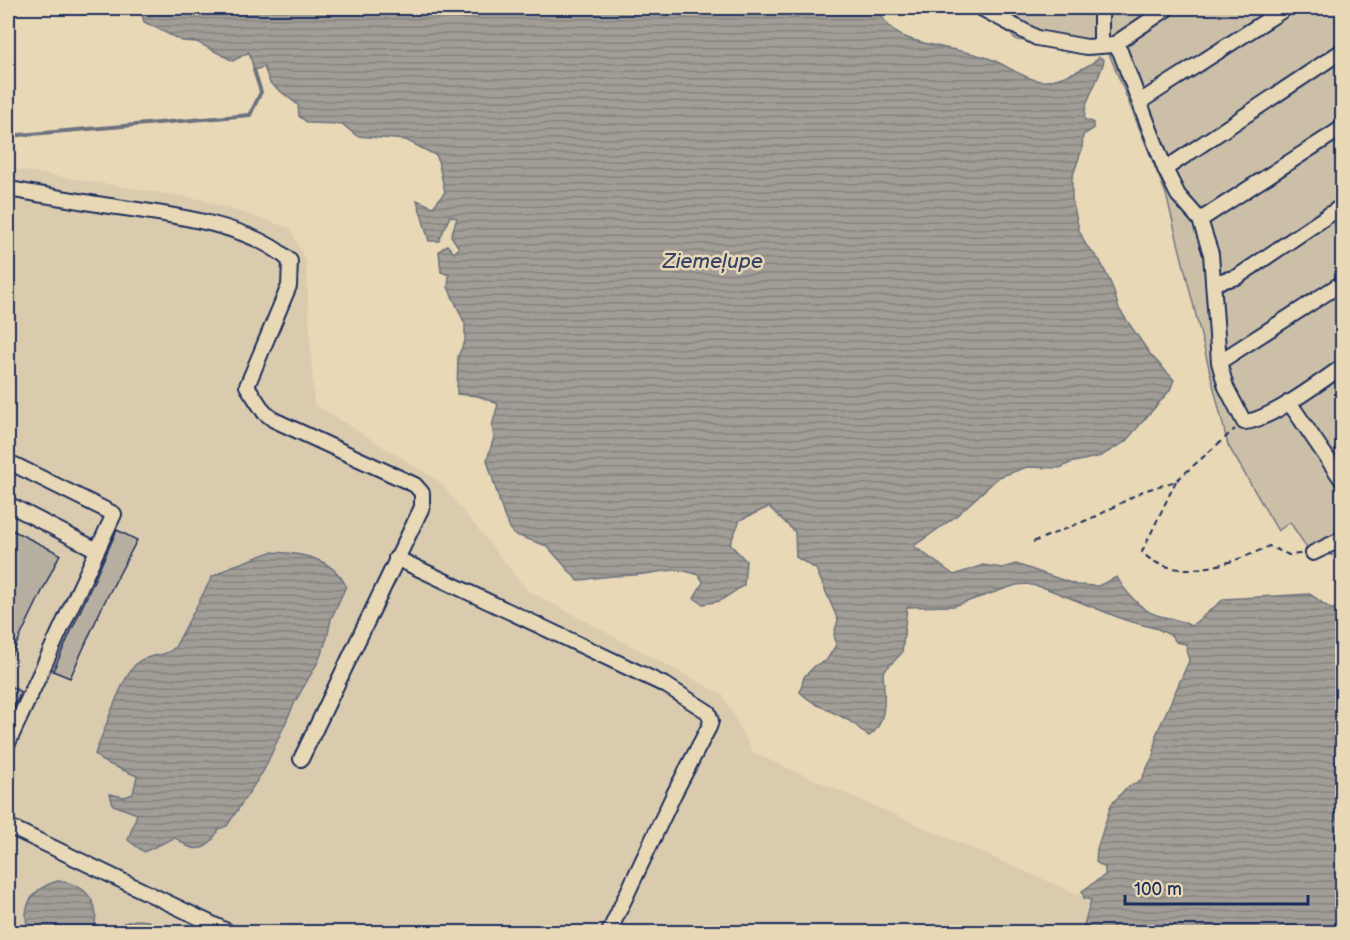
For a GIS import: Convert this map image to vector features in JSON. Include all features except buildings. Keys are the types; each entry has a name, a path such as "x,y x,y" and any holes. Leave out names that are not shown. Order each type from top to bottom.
{"lane":[{"path":"981,8 1037,38 1087,47 1107,44 1168,8"},
{"path":"1104,8 1101,15 1107,44"},
{"path":"1141,101 1286,8"},
{"path":"1107,44 1120,51 1141,101 1165,169 1178,195 1200,220 1211,254 1219,362 1226,387 1244,422 1252,422 1289,402 1342,367"},
{"path":"1165,169 1342,51"},
{"path":"1200,220 1342,128"},
{"path":"8,189 170,214 243,233 278,250 290,261 289,286 247,386 264,412 274,420 415,484 422,493 422,507 301,759"},
{"path":"1213,283 1237,276 1342,206"},
{"path":"1219,362 1342,283"},
{"path":"1289,402 1340,473"},
{"path":"8,743 114,514 15,465"},
{"path":"8,504 97,550"},
{"path":"1313,553 1342,539"},
{"path":"396,558 667,686 708,712 711,721 709,727 674,794 609,933"},
{"path":"8,826 214,929 229,933"}],"path":[{"path":"1244,422 1176,481 1142,552 1154,564 1196,570 1252,554 1269,546 1289,555 1313,553"},
{"path":"1033,542 1097,516 1143,491 1176,481"}],"shaded area":[{"path":"980,8 1342,8 1342,557 1309,551 1290,522 1278,531 1228,445 1166,194 1108,51 1017,40"},
{"path":"8,168 203,200 290,228 306,262 314,404 439,481 527,590 723,695 753,753 1091,900 1082,932 8,932"}],"water":[{"name":"Ziemeļupe","path":"140,8 876,8 891,28 900,35 985,57 1040,81 1054,80 1071,74 1099,57 1104,60 1086,106 1085,120 1093,122 1093,129 1083,135 1082,149 1072,178 1072,199 1079,230 1086,245 1100,261 1112,286 1119,309 1150,354 1174,380 1170,390 1125,442 1101,456 1070,463 1060,468 1027,467 999,477 955,517 914,546 954,575 983,565 1002,568 1016,564 1077,585 1098,586 1117,577 1133,599 1149,612 1191,626 1224,599 1310,594 1331,609 1342,608 1342,932 1082,932 1091,900 1084,898 1082,891 1105,875 1105,868 1096,862 1097,849 1111,805 1125,789 1141,780 1154,754 1156,735 1189,661 1186,644 1176,642 1172,636 1158,629 1125,620 1045,588 1027,584 1016,585 954,606 907,607 902,653 883,672 884,707 880,723 869,736 847,720 812,702 800,692 804,677 816,665 826,661 836,645 834,634 838,620 816,569 796,557 795,532 769,507 740,520 730,544 746,561 744,585 720,601 703,604 694,598 703,582 699,575 673,570 578,581 547,546 513,534 504,516 487,460 494,437 492,426 498,404 478,396 457,394 458,356 465,341 465,324 448,287 449,275 441,272 439,251 447,245 454,253 459,248 451,236 457,218 450,216 439,241 429,241 417,200 433,207 445,192 437,156 406,140 357,136 342,124 308,123 299,116 298,105 270,83 264,67 254,70 249,52 233,61 197,42 182,41 144,22"},
{"path":"271,552 314,558 340,576 346,586 331,619 318,662 295,702 264,770 227,826 219,829 203,848 187,846 174,838 144,852 128,840 137,814 113,805 110,794 124,797 133,794 137,776 102,761 95,754 113,706 125,680 137,663 146,658 167,653 175,647 212,577 230,567"},
{"path":"58,881 77,886 90,897 95,913 93,932 29,932 26,914 30,900 41,888"},
{"path":"136,920 148,921 166,932 112,932 124,923"}],"waterway":[{"path":"8,136 250,115 261,92 254,70"}]}
